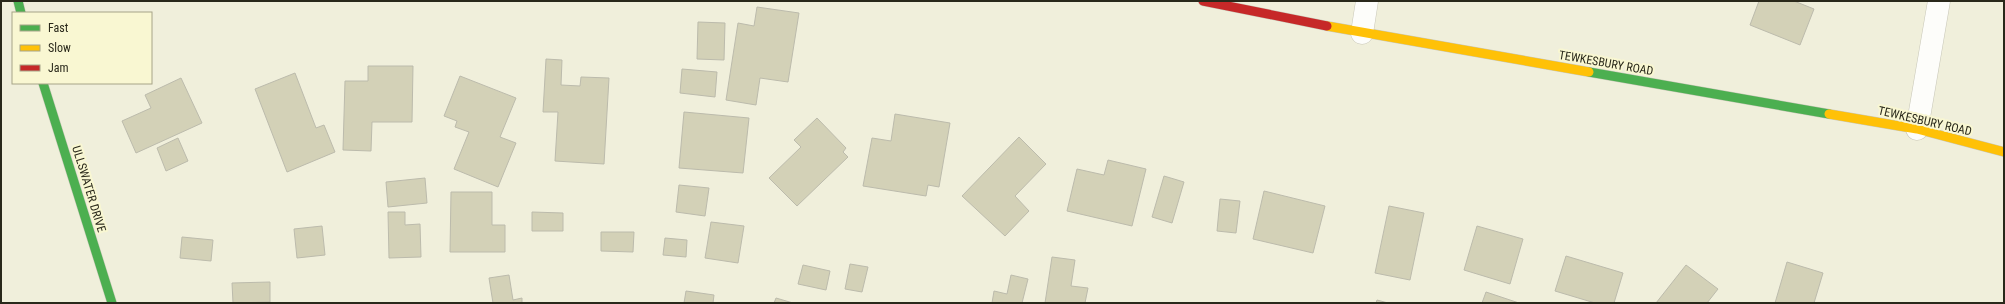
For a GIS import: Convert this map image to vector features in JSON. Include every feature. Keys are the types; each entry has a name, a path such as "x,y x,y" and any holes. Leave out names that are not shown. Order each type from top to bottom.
{"street":[{"path":"18,1 21,12"},
{"name":"TEWKESBURY ROAD","path":"1203,1 1362,33 1917,129 2004,152"},
{"path":"1362,33 1367,1"},
{"path":"1917,129 1939,1"},
{"name":"ULLSWATER DRIVE","path":"43,84 112,303"}],"building":[{"path":"1759,1 1794,1 1814,9 1800,45 1750,25"},
{"path":"757,7 799,13 788,82 760,78 756,105 726,100 738,23 754,26"},
{"path":"698,22 725,23 724,60 697,59"},
{"path":"546,59 562,60 561,85 580,86 581,77 609,78 604,164 555,161 558,112 543,112"},
{"path":"368,66 413,66 412,122 372,122 371,151 343,150 345,81 368,81"},
{"path":"682,69 717,72 715,97 680,93"},
{"path":"295,73 316,128 324,125 335,152 287,172 255,89"},
{"path":"460,76 516,98 500,137 516,143 498,187 454,169 469,132 455,127 457,121 444,116"},
{"path":"181,78 202,123 136,153 122,121 151,108 145,95"},
{"path":"684,112 749,118 743,173 679,168"},
{"path":"895,114 950,123 939,187 928,185 926,196 863,186 872,138 891,141"},
{"path":"817,118 846,148 843,152 848,157 797,206 769,178 801,147 794,140"},
{"path":"1019,137 1046,164 1015,196 1029,211 1005,236 962,196"},
{"path":"178,138 188,161 166,171 157,148"},
{"path":"1108,160 1146,169 1132,226 1067,211 1077,169 1104,175"},
{"path":"1164,176 1184,182 1172,223 1152,217"},
{"path":"425,178 427,203 388,207 386,182"},
{"path":"679,185 709,188 705,216 676,212"},
{"path":"1264,191 1325,206 1313,253 1253,239"},
{"path":"451,192 492,192 492,225 505,225 505,252 450,252"},
{"path":"1220,199 1240,201 1236,233 1217,231"},
{"path":"1389,206 1424,213 1410,280 1375,273"},
{"path":"388,212 405,212 405,225 420,224 421,257 389,258"},
{"path":"532,212 563,213 563,231 532,231"},
{"path":"711,222 744,226 738,263 705,258"},
{"path":"322,226 325,255 297,258 294,229"},
{"path":"1477,226 1523,239 1510,284 1464,270"},
{"path":"601,232 634,232 633,252 601,251"},
{"path":"182,237 213,240 211,261 180,258"},
{"path":"665,238 687,240 686,257 663,255"},
{"path":"1566,256 1623,273 1614,303 1595,303 1555,291"},
{"path":"1052,257 1075,260 1071,286 1088,288 1085,303 1045,303"},
{"path":"1787,262 1823,273 1814,303 1775,303"},
{"path":"850,264 868,267 862,292 845,289"},
{"path":"803,265 830,271 826,290 798,284"},
{"path":"1686,265 1718,289 1707,303 1656,303"},
{"path":"509,275 513,300 522,298 522,303 493,303 489,278"},
{"path":"1011,275 1028,279 1022,303 992,303 994,291 1007,294"},
{"path":"270,282 270,302 233,303 232,283"},
{"path":"686,291 714,295 713,303 684,303"},
{"path":"1486,292 1519,303 1482,303"},
{"path":"776,298 793,303 774,303"},
{"path":"1377,300 1388,303 1376,303"}],"traffic: fast":[{"path":"18,1 21,12"},
{"path":"1589,72 1829,114"},
{"path":"43,84 112,303"}],"traffic: slow":[{"path":"1327,26 1589,72"},
{"path":"1829,114 1917,129 2004,152"}],"traffic: jam":[{"path":"1203,1 1327,26"}]}
